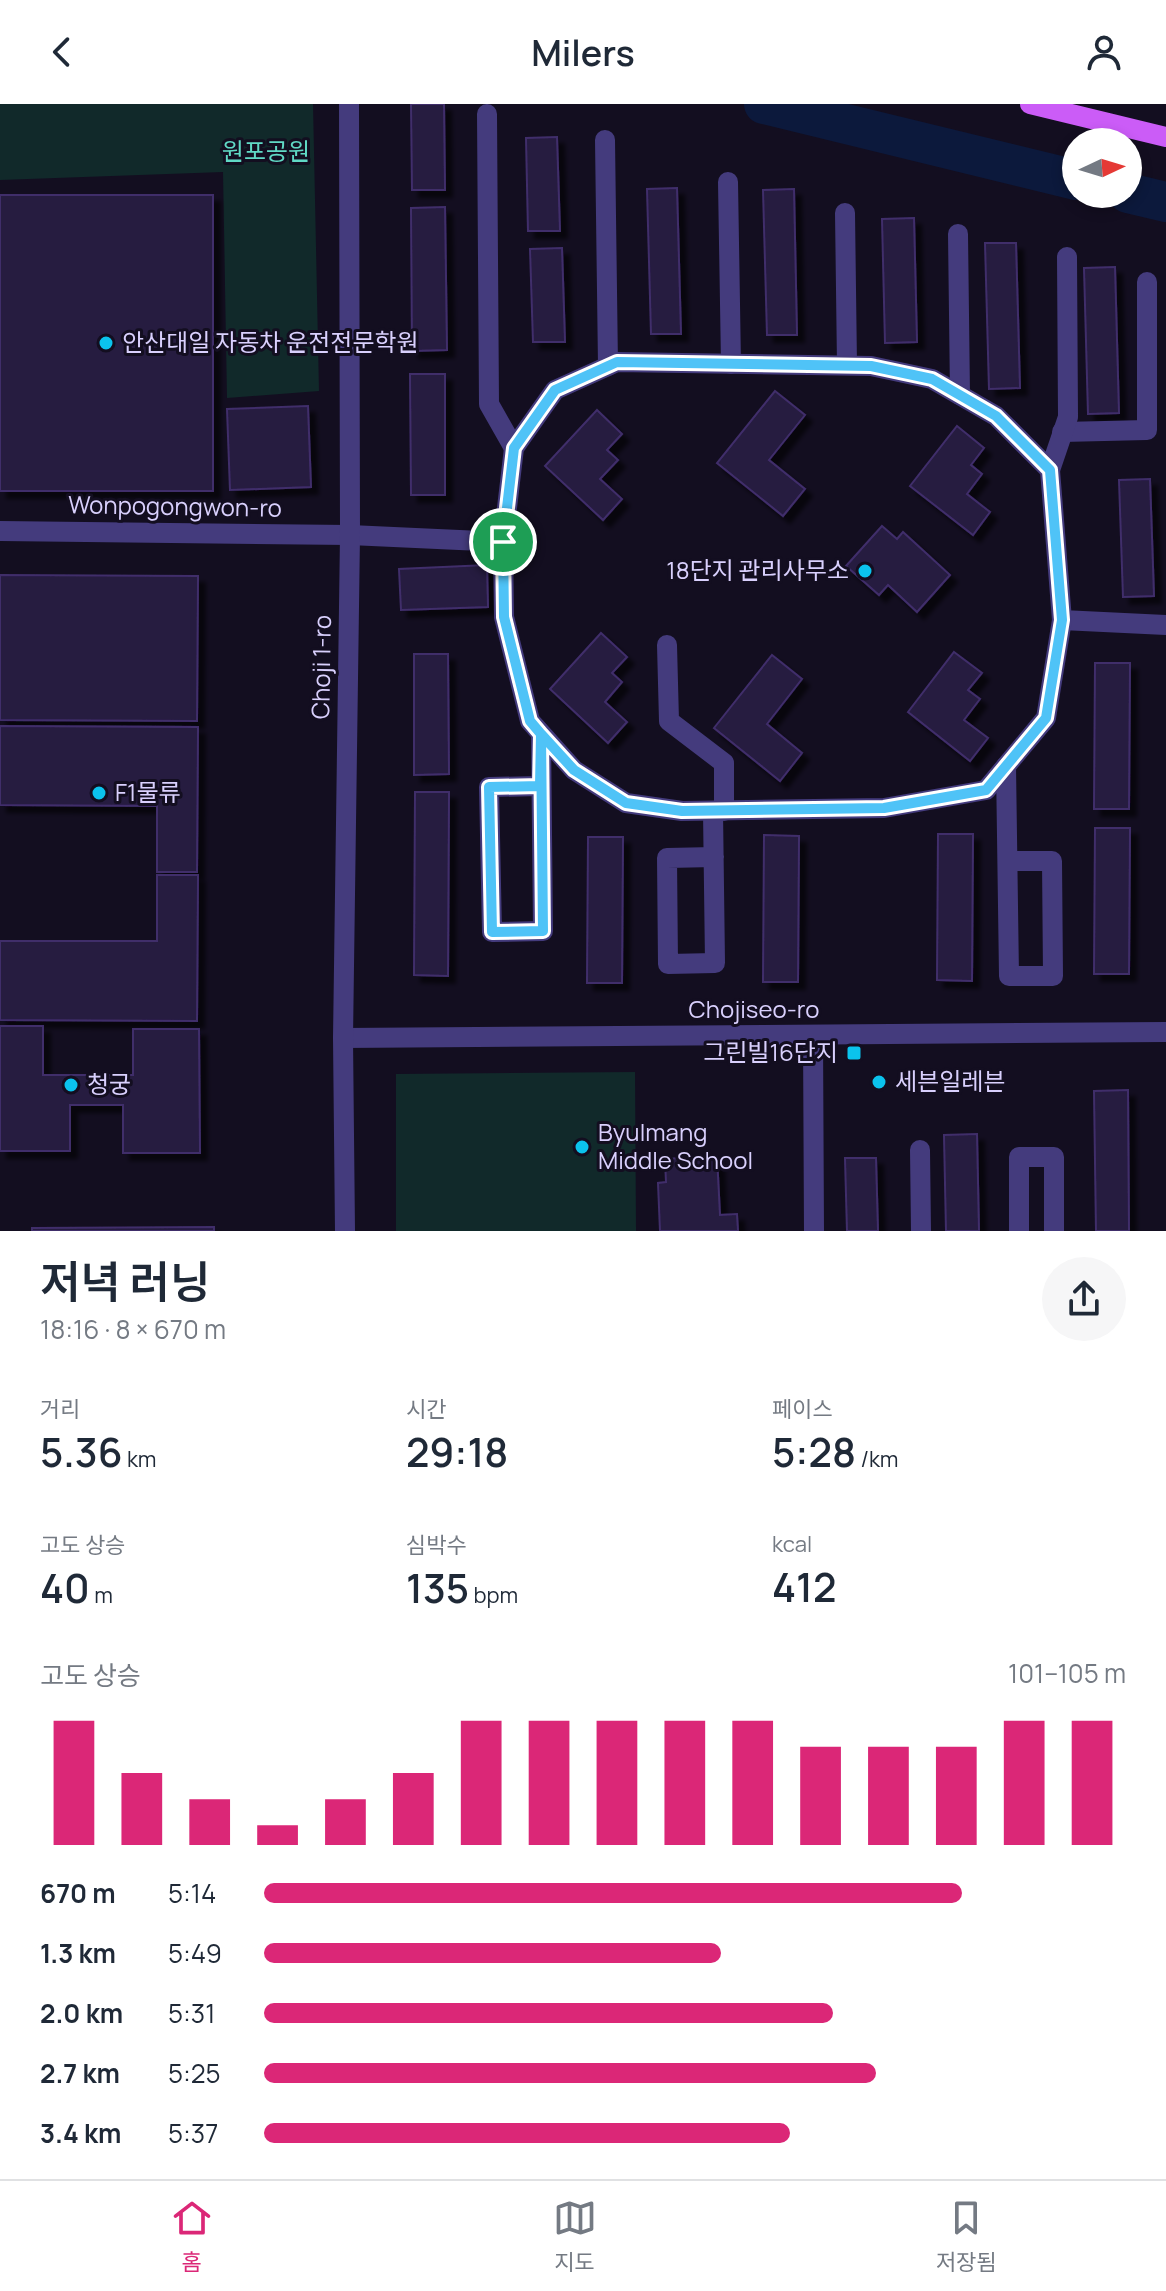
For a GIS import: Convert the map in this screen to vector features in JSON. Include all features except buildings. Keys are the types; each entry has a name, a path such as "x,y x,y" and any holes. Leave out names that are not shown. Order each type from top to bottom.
{"main road":[{"path":"1030,104 1166,137"}],"street":[{"name":"Choji 1-ro","path":"345,1231 343,1038 350,535 349,104"},
{"path":"487,114 489,404 514,448"},
{"path":"605,140 608,366"},
{"path":"728,182 731,364"},
{"path":"845,213 847,365"},
{"path":"958,234 960,395"},
{"path":"1050,470 996,416 960,395 932,379 871,366 617,362 555,390 514,448 503,542 504,617 530,721 574,770 626,803 682,811 884,808 986,790 1046,718 1062,620 1050,470 1068,417 1067,257"},
{"path":"1062,432 1147,430 1147,282"},
{"name":"Wonpogongwon-ro","path":"0,531 350,535 503,542"},
{"path":"1062,620 1166,625"},
{"path":"667,645 669,721 724,763 714,857 715,963 668,964 667,858 714,857"},
{"path":"540,786 489,787 492,932 543,931 541,734"},
{"path":"1006,766 1009,976 1053,976 1052,861 1008,861"},
{"name":"Chojiseo-ro","path":"343,1038 1166,1032"},
{"path":"813,1035 814,1231"},
{"path":"920,1150 921,1231"},
{"path":"1019,1231 1019,1157 1054,1157 1054,1231"}],"green space":[{"name":"원포공원","path":"0,104 313,104 319,391 227,398 223,172 0,180"},
{"path":"635,1072 636,1231 396,1231 396,1074"}],"waterway":[{"path":"764,104 1062,177"},
{"path":"1142,196 1166,202"}],"place":[{"name":"안산대일 자동차 운전전문학원","path":"106,343"},
{"name":"18단지 관리사무소","path":"865,571"},
{"name":"F1물류","path":"99,793"},
{"name":"그린빌16단지","path":"854,1053"},
{"name":"세븐일레븐","path":"879,1082"},
{"name":"청궁","path":"71,1085"},
{"name":"Byulmang Middle School","path":"582,1147"}],"route":[{"path":"503,542 504,617 530,721 541,734 543,931 492,932 489,787 540,786 541,734 574,770 626,803 682,811 884,808 986,790 1046,718 1062,620 1050,470 996,416 932,379 871,366 617,362 555,390 514,448 503,542"}]}
